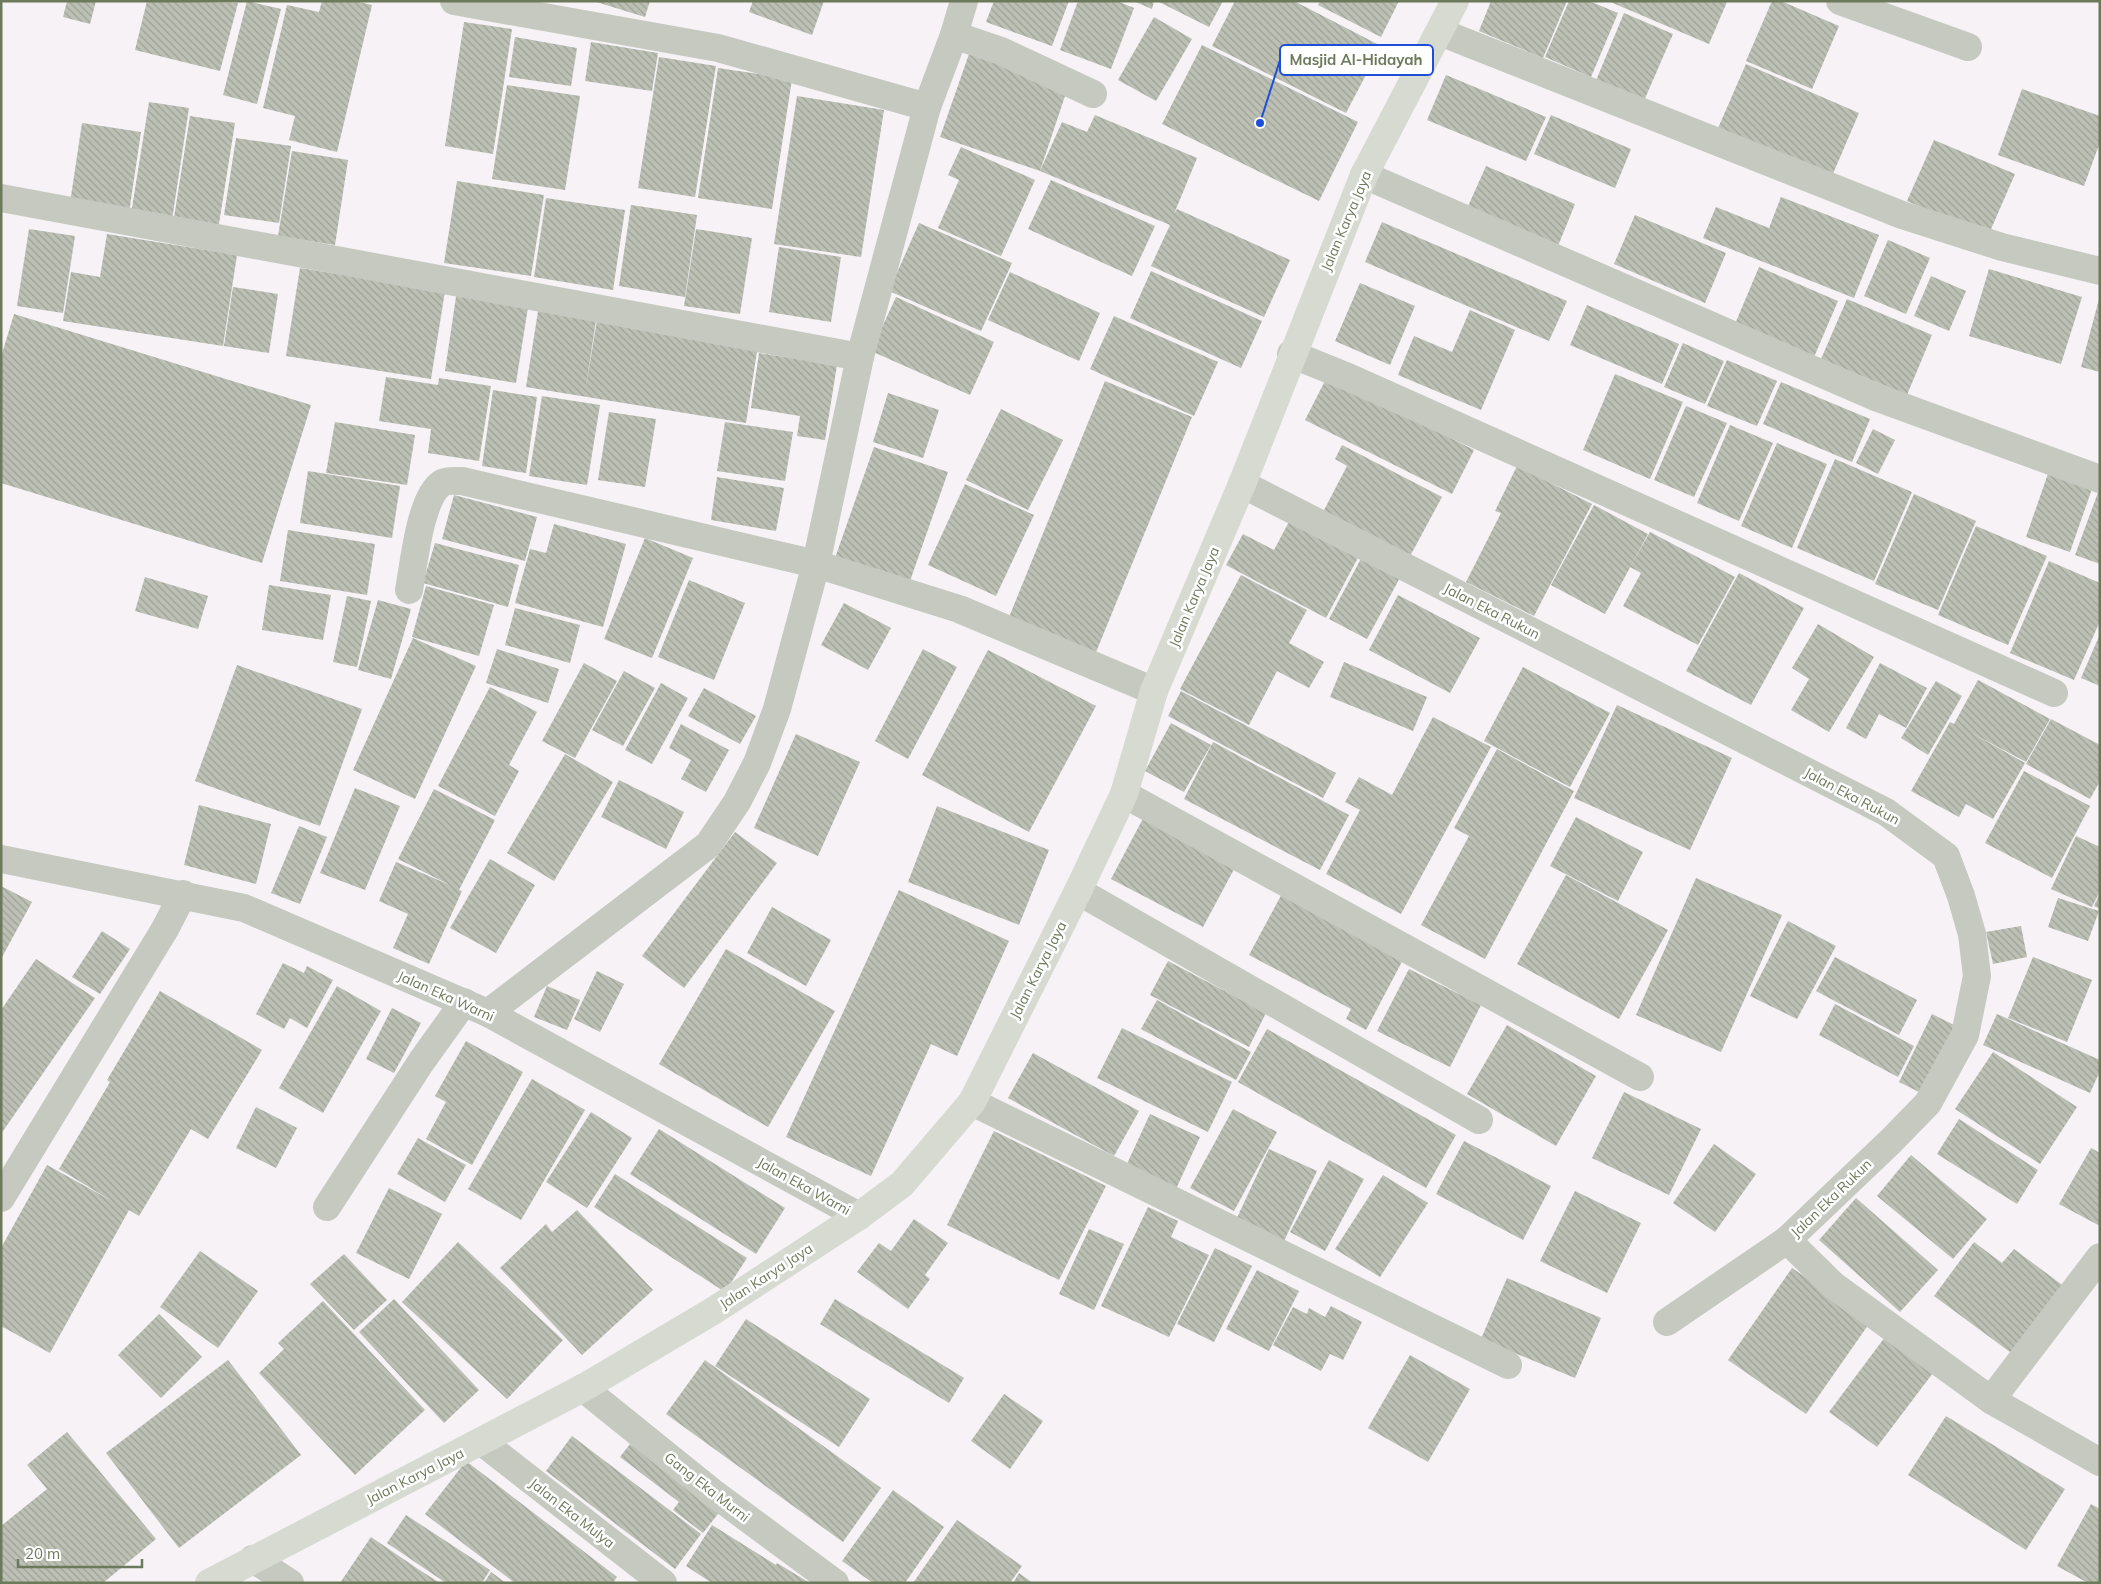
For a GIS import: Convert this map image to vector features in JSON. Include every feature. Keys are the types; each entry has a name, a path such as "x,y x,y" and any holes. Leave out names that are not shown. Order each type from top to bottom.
{"main road":[{"name":"Jalan Karya Jaya","path":"209,1583 583,1388 713,1311 859,1216 902,1184 972,1102 1078,891 1124,794 1154,692 1242,484 1364,175 1455,1"}],"street":[{"path":"454,1 718,48 928,107"},
{"path":"488,1013 708,845 737,802 757,763 777,709 816,564 860,357 928,107 964,1"},
{"path":"1840,1 1968,47"},
{"path":"1440,32 1902,215 2002,248 2100,271"},
{"path":"954,35 1001,51 1093,94"},
{"path":"1364,175 1873,396 2100,480"},
{"path":"1,198 860,357"},
{"path":"1292,354 1348,377 2054,693"},
{"path":"409,590 426,504 444,482 462,481 816,564 959,609 1154,692"},
{"name":"Jalan Eka Rukun","path":"1242,484 1886,812 1946,856 1961,896 1973,942 1977,976 1965,1034 1928,1103 1787,1240 1667,1322"},
{"path":"1124,794 1640,1077"},
{"name":"Jalan Eka Warni","path":"1,859 183,894 244,908 488,1013 859,1216"},
{"path":"1078,891 1479,1120"},
{"path":"1,1198 160,938 183,894"},
{"path":"328,1207 421,1062 464,1002"},
{"path":"972,1102 1508,1364"},
{"path":"1787,1240 1833,1284 1991,1400 2100,1462"},
{"path":"1991,1400 2100,1257"},
{"name":"Gang Eka Murni","path":"583,1388 712,1492 835,1583"},
{"name":"Jalan Eka Mulya","path":"482,1442 662,1583"},
{"path":"253,1559 290,1583"}],"building":[{"path":"67,1 96,1 90,24 63,17"},
{"path":"147,1 238,3 220,71 135,50"},
{"path":"247,1 281,9 257,104 223,95"},
{"path":"322,1 355,1 372,5 337,152 289,140 295,116 263,108 287,5 319,12"},
{"path":"593,1 650,1 645,17"},
{"path":"753,1 824,1 812,35 749,12"},
{"path":"994,1 1069,1 1052,46 986,22"},
{"path":"1078,1 1117,1 1134,8 1111,69 1060,50"},
{"path":"1133,1 1154,1 1152,9"},
{"path":"1157,1 1223,1 1209,27"},
{"path":"1235,1 1294,1 1381,46 1346,113 1212,46"},
{"path":"1320,1 1399,1 1381,37 1318,5"},
{"path":"1491,1 1567,1 1543,58 1479,31"},
{"path":"1569,1 1589,1 1618,13 1591,77 1545,57"},
{"path":"1608,1 1725,1 1727,2 1709,44"},
{"path":"1772,1 1781,1 1839,26 1812,89 1746,61"},
{"path":"1624,13 1673,34 1643,103 1595,83"},
{"path":"1154,17 1192,39 1156,101 1118,80"},
{"path":"464,22 512,29 493,154 445,146"},
{"path":"515,37 577,48 571,86 509,77"},
{"path":"591,42 658,53 652,91 585,81"},
{"path":"1202,45 1358,122 1319,201 1162,124"},
{"path":"969,54 1068,87 1040,171 940,137"},
{"path":"659,57 716,66 695,197 638,188"},
{"path":"1746,64 1859,113 1829,183 1715,135"},
{"path":"718,68 792,79 772,209 698,198"},
{"path":"1446,75 1546,117 1526,161 1427,120"},
{"path":"507,85 580,96 565,190 492,179"},
{"path":"2022,89 2100,116 2100,142 2084,186 1998,155"},
{"path":"797,96 884,110 861,257 774,244"},
{"path":"149,102 189,108 172,220 131,214"},
{"path":"1095,115 1197,158 1174,214 1177,209 1290,260 1264,317 1151,266 1170,225 1040,171 1062,122 1087,132"},
{"path":"1551,115 1631,149 1615,188 1534,154"},
{"path":"190,116 235,123 218,230 173,224"},
{"path":"82,123 141,132 129,213 70,203"},
{"path":"236,138 291,146 279,223 224,215"},
{"path":"1934,140 2015,174 1988,236 1907,201"},
{"path":"961,147 1035,180 1001,256 938,228 959,180 948,175"},
{"path":"292,151 348,160 335,245 278,236"},
{"path":"1486,166 1575,204 1556,251 1465,213"},
{"path":"1051,180 1155,226 1132,276 1028,229"},
{"path":"457,181 544,195 531,276 444,263"},
{"path":"1781,197 1879,235 1854,298 1703,238 1716,207 1769,228"},
{"path":"546,198 625,210 613,290 534,277"},
{"path":"631,205 697,215 685,297 619,286"},
{"path":"1635,215 1726,253 1705,303 1614,264"},
{"path":"1382,222 1567,301 1549,341 1365,262"},
{"path":"919,223 1012,263 981,331 889,291"},
{"path":"29,229 75,236 63,313 17,306"},
{"path":"696,229 752,238 740,314 684,306"},
{"path":"107,234 237,255 223,346 63,321 71,272 100,277"},
{"path":"1888,240 1930,258 1906,314 1864,296"},
{"path":"779,247 841,257 831,322 769,312"},
{"path":"1759,267 1838,301 1814,357 1735,324"},
{"path":"300,268 445,291 431,379 286,356"},
{"path":"1989,269 2082,297 2061,364 1969,336"},
{"path":"1151,271 1262,321 1241,368 1130,318"},
{"path":"1010,272 1100,313 1079,361 988,320"},
{"path":"1931,276 1966,291 1949,331 1914,316"},
{"path":"1360,283 1415,306 1390,365 1335,341"},
{"path":"233,287 278,294 269,353 224,346"},
{"path":"457,290 529,301 516,383 445,371"},
{"path":"896,297 994,342 970,395 871,351"},
{"path":"1847,299 1932,335 1907,395 1821,359"},
{"path":"2100,300 2100,372 2081,367"},
{"path":"539,305 597,314 585,393 597,320 758,345 746,423 526,387"},
{"path":"1587,305 1679,344 1662,384 1570,345"},
{"path":"1470,310 1515,330 1481,410 1398,375 1414,336 1452,352"},
{"path":"14,314 311,405 262,563 1,483 1,357"},
{"path":"1114,316 1218,362 1194,416 1090,369"},
{"path":"1683,343 1724,361 1705,404 1664,387"},
{"path":"759,353 837,365 825,440 797,436 800,416 751,408"},
{"path":"1727,360 1777,381 1757,426 1707,406"},
{"path":"1615,374 1683,402 1650,479 1583,450"},
{"path":"1328,375 1474,450 1452,494 1305,420"},
{"path":"386,377 438,385 439,378 491,386 479,461 428,453 431,429 379,421"},
{"path":"1105,381 1192,417 1092,662 1005,627"},
{"path":"1781,382 1870,419 1852,462 1763,424"},
{"path":"493,390 537,397 526,473 482,466"},
{"path":"888,393 939,410 923,458 873,442"},
{"path":"542,396 600,405 587,485 529,476"},
{"path":"1686,406 1727,423 1694,497 1654,480"},
{"path":"1001,409 1063,440 1028,510 966,480"},
{"path":"609,412 656,419 645,487 598,480"},
{"path":"335,422 415,435 407,485 326,473"},
{"path":"725,422 793,432 785,481 717,471"},
{"path":"1730,425 1773,443 1739,521 1697,503"},
{"path":"1873,429 1895,440 1878,474 1856,463"},
{"path":"1777,443 1827,464 1792,548 1741,526"},
{"path":"1342,445 1442,497 1409,558 1323,512 1347,466 1335,459"},
{"path":"874,447 948,472 909,584 835,558"},
{"path":"1835,459 1912,492 1874,581 1797,548"},
{"path":"1517,466 1592,504 1534,616 1466,582 1501,513 1495,511"},
{"path":"2050,468 2094,483 2070,552 2026,537"},
{"path":"308,471 400,486 392,538 300,523"},
{"path":"717,477 784,488 776,531 711,520"},
{"path":"965,484 1034,515 996,596 928,565"},
{"path":"2100,487 2100,564 2075,555"},
{"path":"1914,494 1976,521 1938,610 1875,584"},
{"path":"454,495 537,517 525,561 442,539"},
{"path":"1594,505 1648,534 1605,614 1551,585"},
{"path":"1292,516 1361,552 1326,618 1226,565 1243,534 1274,550"},
{"path":"554,524 626,544 603,627 515,603 530,549 546,553"},
{"path":"1976,526 2047,556 2008,645 1938,615"},
{"path":"288,530 375,544 367,595 280,581"},
{"path":"1650,532 1735,577 1698,645 1623,606 1641,573 1630,567"},
{"path":"645,538 693,558 652,658 604,639"},
{"path":"435,543 519,565 508,607 423,583"},
{"path":"1365,551 1403,572 1367,639 1329,619"},
{"path":"2049,561 2100,583 2100,621 2074,680 2010,653"},
{"path":"1739,573 1804,608 1751,705 1686,671"},
{"path":"1241,575 1307,610 1289,643 1324,662 1309,688 1277,671 1249,725 1180,689"},
{"path":"145,577 208,596 198,629 135,611"},
{"path":"689,580 745,603 714,680 658,657"},
{"path":"269,585 331,595 323,640 262,630"},
{"path":"426,586 494,605 479,656 412,637"},
{"path":"1398,595 1480,638 1450,693 1369,650"},
{"path":"347,596 371,601 357,667 333,662"},
{"path":"378,600 411,609 391,679 358,670"},
{"path":"844,603 891,628 868,670 821,645"},
{"path":"515,608 580,625 570,663 505,645"},
{"path":"1818,624 1874,657 1829,732 1791,710 1809,679 1792,668"},
{"path":"2100,634 2100,686 2081,678"},
{"path":"413,638 476,666 415,799 353,770"},
{"path":"497,649 559,669 548,703 486,683"},
{"path":"923,649 957,667 908,759 875,741"},
{"path":"988,650 1096,706 1029,832 922,775"},
{"path":"1344,662 1427,697 1413,731 1330,697"},
{"path":"584,663 617,681 575,758 542,741"},
{"path":"1880,663 1927,688 1906,728 1879,714 1866,739 1846,728"},
{"path":"237,665 362,709 320,826 195,781"},
{"path":"1523,667 1610,713 1570,787 1484,741"},
{"path":"624,671 655,688 623,746 592,730"},
{"path":"1978,680 2050,719 2026,762 1970,732 2025,763 1993,819 1966,804 1959,817 1911,791 1950,722 1954,724"},
{"path":"1936,681 1962,696 1928,755 1901,738"},
{"path":"661,683 688,698 652,764 625,750"},
{"path":"490,687 537,712 509,765 519,771 495,816 438,786"},
{"path":"704,688 756,716 740,744 688,716"},
{"path":"1181,691 1336,773 1323,798 1168,716"},
{"path":"1617,705 1732,758 1690,850 1574,798"},
{"path":"1433,717 1491,747 1401,914 1326,874 1360,810 1345,802 1359,777 1392,795"},
{"path":"2051,719 2100,745 2100,781 2090,799 2026,764"},
{"path":"1171,723 1211,745 1184,792 1145,771"},
{"path":"681,724 729,750 706,792 681,779 691,760 669,748"},
{"path":"796,734 860,762 818,856 754,828"},
{"path":"1213,742 1349,815 1320,870 1184,799"},
{"path":"1497,749 1574,791 1485,959 1421,925 1469,836 1454,828"},
{"path":"565,754 613,782 554,881 507,853"},
{"path":"2024,771 2090,806 2052,878 1985,843"},
{"path":"619,780 684,812 666,849 601,817"},
{"path":"355,788 400,806 365,890 320,873"},
{"path":"434,789 495,820 459,890 462,891 429,964 393,948 408,914 379,901 396,862 450,885 398,859"},
{"path":"199,805 271,824 256,884 184,865"},
{"path":"937,806 1049,850 1019,925 908,882"},
{"path":"1147,811 1239,860 1203,927 1111,879"},
{"path":"1576,817 1643,852 1618,901 1550,866"},
{"path":"299,826 327,837 300,904 271,893"},
{"path":"735,832 777,863 684,988 642,956"},
{"path":"2076,836 2100,847 2100,891 2092,907 2051,889"},
{"path":"490,859 535,885 496,953 450,928"},
{"path":"1566,875 1668,930 1619,1019 1517,964"},
{"path":"1696,878 1782,915 1721,1052 1636,1015"},
{"path":"1,886 32,902 1,959"},
{"path":"899,890 1009,941 957,1056 931,1044 871,1176 786,1137"},
{"path":"1284,890 1406,954 1366,1030 1346,1019 1351,1009 1249,955"},
{"path":"2100,893 2100,909 2094,906"},
{"path":"2058,898 2099,911 2088,941 2048,927"},
{"path":"772,907 831,940 806,986 747,953"},
{"path":"1788,921 1836,946 1797,1019 1750,996"},
{"path":"2021,926 2027,957 1993,964 1986,932"},
{"path":"102,931 130,949 100,994 72,977"},
{"path":"726,949 835,1011 768,1127 659,1064"},
{"path":"1835,957 1917,1000 1899,1035 1816,991"},
{"path":"2033,957 2092,980 2067,1042 2008,1018"},
{"path":"36,959 95,998 1,1134 1,1010"},
{"path":"1168,961 1266,1013 1249,1047 1150,995"},
{"path":"283,963 304,973 307,966 333,980 307,1028 290,1018 284,1029 256,1014"},
{"path":"1409,969 1481,1005 1450,1067 1377,1031"},
{"path":"597,971 624,984 600,1032 574,1019"},
{"path":"337,986 381,1011 323,1113 279,1088"},
{"path":"547,986 580,1000 567,1030 534,1017"},
{"path":"160,991 262,1050 208,1139 191,1129 139,1216 129,1210 50,1353 1,1326 1,1248 47,1165 112,1201 59,1169 110,1082 107,1080"},
{"path":"1157,1000 1251,1052 1236,1080 1141,1029"},
{"path":"1835,1004 1914,1046 1898,1077 1819,1035"},
{"path":"392,1008 421,1023 394,1073 366,1059"},
{"path":"1932,1014 1960,1028 1927,1096 1899,1082"},
{"path":"1997,1014 2100,1060 2100,1071 2090,1093 1983,1045"},
{"path":"1507,1025 1596,1076 1556,1146 1467,1094"},
{"path":"1122,1028 1232,1082 1208,1132 1097,1078"},
{"path":"1267,1029 1456,1135 1426,1188 1238,1082"},
{"path":"466,1041 523,1072 472,1165 426,1139 446,1102 435,1096"},
{"path":"1993,1052 2077,1107 2040,1164 1955,1109"},
{"path":"1033,1053 1139,1111 1114,1156 1008,1098"},
{"path":"532,1079 585,1110 521,1220 468,1189"},
{"path":"1624,1092 1701,1129 1669,1195 1592,1158"},
{"path":"256,1107 297,1128 276,1168 236,1148"},
{"path":"1233,1109 1277,1132 1234,1211 1190,1188"},
{"path":"591,1112 632,1138 587,1208 546,1182"},
{"path":"1150,1114 1200,1137 1176,1189 1126,1166"},
{"path":"1959,1119 2038,1170 2017,1204 1937,1154"},
{"path":"659,1129 785,1208 756,1254 630,1174"},
{"path":"994,1131 1106,1186 1059,1280 947,1225"},
{"path":"418,1138 466,1165 445,1202 397,1174"},
{"path":"1464,1141 1551,1186 1523,1240 1436,1194"},
{"path":"1714,1144 1756,1174 1715,1232 1673,1203"},
{"path":"2091,1148 2100,1153 2100,1226 2059,1204"},
{"path":"1269,1149 1317,1171 1284,1241 1236,1220"},
{"path":"1911,1155 1987,1219 1953,1259 1877,1196"},
{"path":"1329,1160 1364,1179 1325,1251 1290,1232"},
{"path":"615,1174 747,1258 725,1292 594,1207"},
{"path":"1383,1175 1428,1203 1380,1277 1335,1249"},
{"path":"389,1188 442,1214 409,1279 356,1253"},
{"path":"1575,1191 1641,1223 1607,1293 1540,1261"},
{"path":"1856,1198 1938,1270 1900,1312 1819,1240"},
{"path":"1148,1207 1178,1221 1171,1237 1209,1255 1169,1337 1101,1306"},
{"path":"577,1210 653,1290 582,1355 500,1268 546,1224 552,1232"},
{"path":"914,1219 948,1243 925,1275 930,1279 908,1309 857,1272 879,1243 891,1251"},
{"path":"1089,1229 1124,1244 1094,1310 1059,1294"},
{"path":"458,1242 563,1340 507,1399 402,1302"},
{"path":"1974,1242 2002,1263 2014,1249 2065,1287 2014,1355 1934,1296"},
{"path":"1215,1248 1252,1266 1214,1342 1177,1324"},
{"path":"200,1251 258,1291 218,1348 160,1307"},
{"path":"344,1254 387,1300 354,1330 310,1284"},
{"path":"1792,1268 1871,1321 1806,1414 1728,1360"},
{"path":"1257,1270 1299,1291 1269,1351 1226,1329"},
{"path":"1507,1278 1601,1318 1575,1378 1481,1339"},
{"path":"394,1299 479,1390 444,1423 359,1332"},
{"path":"835,1299 964,1378 949,1403 820,1324"},
{"path":"323,1301 425,1410 355,1475 259,1373 284,1349 278,1343"},
{"path":"1331,1306 1362,1322 1343,1360 1330,1354 1321,1371 1273,1345 1293,1307 1307,1314 1309,1308 1325,1317"},
{"path":"159,1314 202,1357 161,1398 118,1355"},
{"path":"746,1319 870,1399 839,1447 715,1366"},
{"path":"1888,1333 1936,1369 1877,1447 1829,1412"},
{"path":"1410,1355 1470,1389 1428,1462 1368,1428"},
{"path":"228,1360 301,1455 179,1548 106,1453"},
{"path":"705,1360 881,1488 843,1542 666,1414"},
{"path":"1004,1394 1043,1421 1010,1469 971,1441"},
{"path":"1946,1416 2065,1489 2026,1550 1908,1475"},
{"path":"67,1432 156,1539 103,1583 1,1583 1,1526 47,1489 27,1465"},
{"path":"572,1436 701,1534 675,1569 546,1471"},
{"path":"630,1444 725,1505 703,1533 673,1510 679,1502 620,1457"},
{"path":"466,1461 617,1577 613,1583 515,1583 425,1514"},
{"path":"893,1490 944,1527 905,1583 873,1583 842,1561"},
{"path":"2091,1504 2100,1509 2100,1583 2088,1583 2057,1566"},
{"path":"406,1515 490,1570 482,1583 446,1583 387,1543"},
{"path":"957,1520 1022,1566 1010,1583 913,1583"},
{"path":"712,1525 776,1565 777,1563 810,1583 712,1583 686,1566"},
{"path":"371,1537 418,1569 440,1583 340,1583"},
{"path":"491,1572 506,1583 484,1583"},
{"path":"1019,1573 1033,1583 1013,1583"}],"place":[{"name":"Masjid Al-Hidayah","path":"1260,123"}]}
